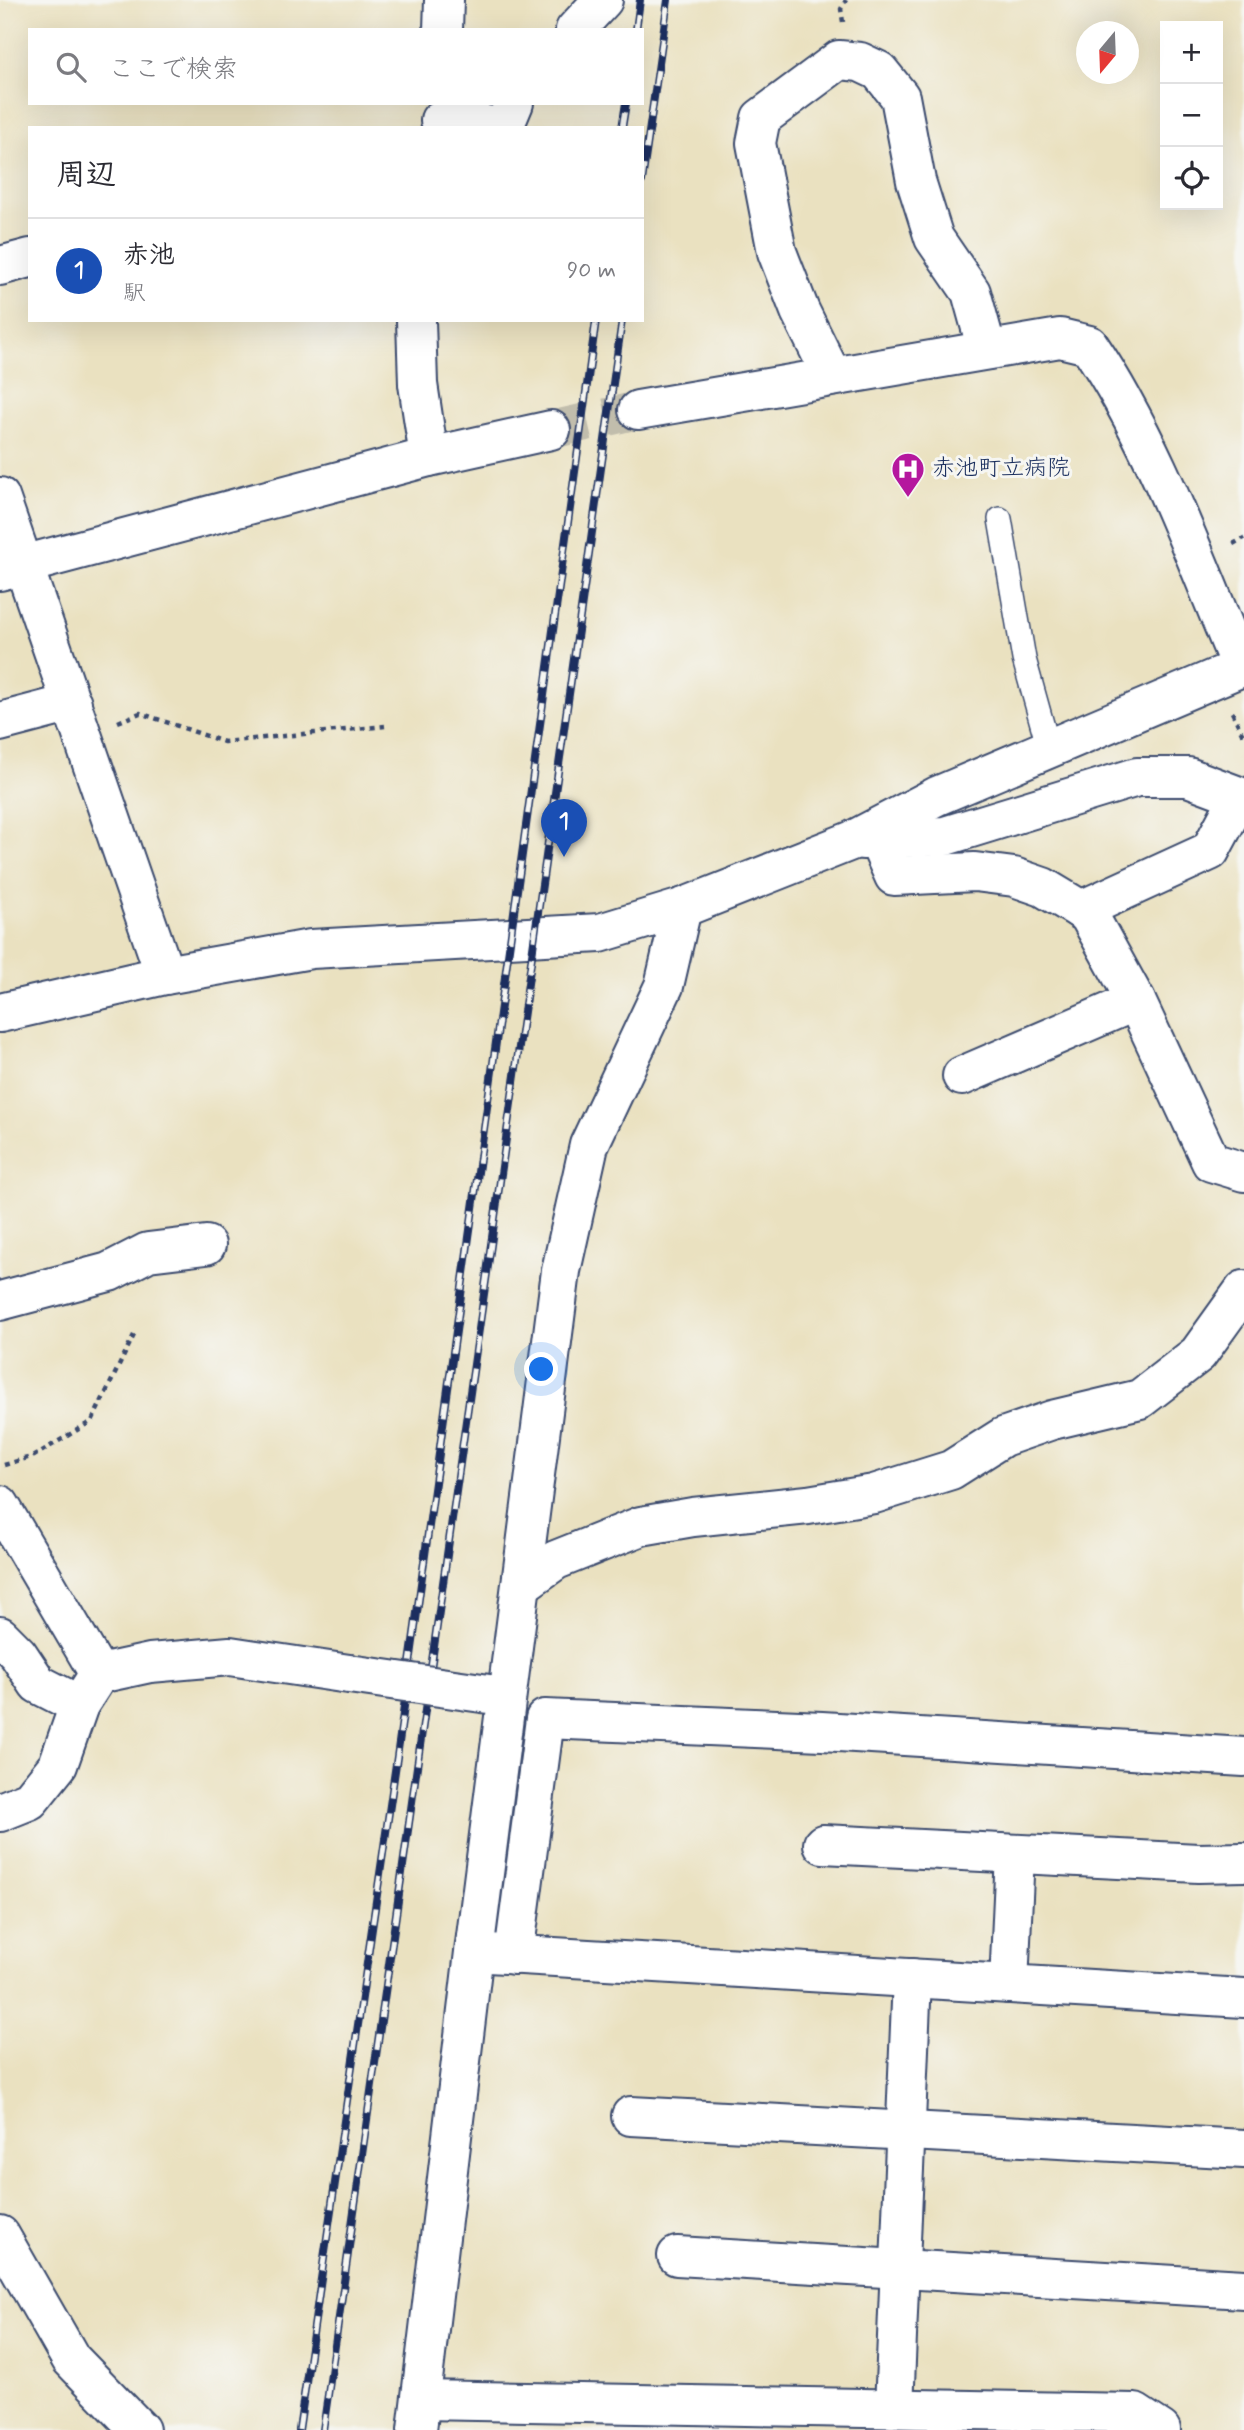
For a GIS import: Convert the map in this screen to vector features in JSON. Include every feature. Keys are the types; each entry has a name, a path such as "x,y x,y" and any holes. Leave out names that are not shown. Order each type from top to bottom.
{"street":[{"path":"443,28 444,0"},
{"path":"577,28 603,0"},
{"path":"832,376 800,311 777,252 756,143 761,118 839,60 860,62 878,71 900,97 916,181 934,238 971,292 987,350"},
{"path":"504,126 513,105"},
{"path":"438,117 497,126"},
{"path":"0,265 28,258"},
{"path":"416,322 418,384 429,457"},
{"path":"0,1013 165,975 311,949 600,933 682,908 865,840 937,796 1242,667 1159,473 1107,371 1089,345 1060,338 638,410"},
{"path":"12,567 429,457 551,430"},
{"path":"0,497 12,567 72,703 165,975"},
{"path":"0,722 72,703"},
{"path":"865,840 945,836 1137,777 1188,777 1242,797 1210,851 1081,910"},
{"path":"865,840 894,876 975,872 1014,877 1043,887 1088,914 1136,1001 1211,1162 1244,1172"},
{"path":"682,908 664,986 589,1145 561,1271 521,1585 499,1695 474,1952 419,2415 894,2408 1135,2413 1161,2430"},
{"path":"962,1076 1136,1001"},
{"path":"0,1301 109,1272 148,1252 206,1245"},
{"path":"521,1585 556,1560 641,1527 693,1517 808,1505 874,1494 951,1470 1016,1433 1052,1420 1140,1399 1198,1354 1244,1290"},
{"path":"0,1505 89,1690 58,1765 30,1800 0,1812"},
{"path":"0,1636 18,1654 38,1684 89,1690 150,1663 230,1656 499,1695"},
{"path":"514,1955 545,1719 822,1731 1244,1757"},
{"path":"823,1844 1244,1862"},
{"path":"1009,1984 1015,1854"},
{"path":"474,1952 1244,1998"},
{"path":"894,2408 912,1978"},
{"path":"631,2116 1244,2149"},
{"path":"0,2235 71,2359 140,2430"},
{"path":"677,2256 1244,2289"}],"lane":[{"path":"1000,519 1024,659 1049,749"}],"path":[{"path":"116,723 140,713 224,742 384,726"},
{"path":"0,1467 34,1456 92,1421 134,1335"}],"tunnel":[{"path":"551,430 638,410"}],"railway":[{"path":"636,28 640,0"},
{"path":"644,167 668,0"},
{"path":"622,126 626,105"},
{"path":"299,2430 397,1757 596,322"},
{"path":"323,2430 622,322"}],"place":[{"name":"赤池町立病院","path":"908,499"},
{"name":"赤池","path":"564,857"}]}
